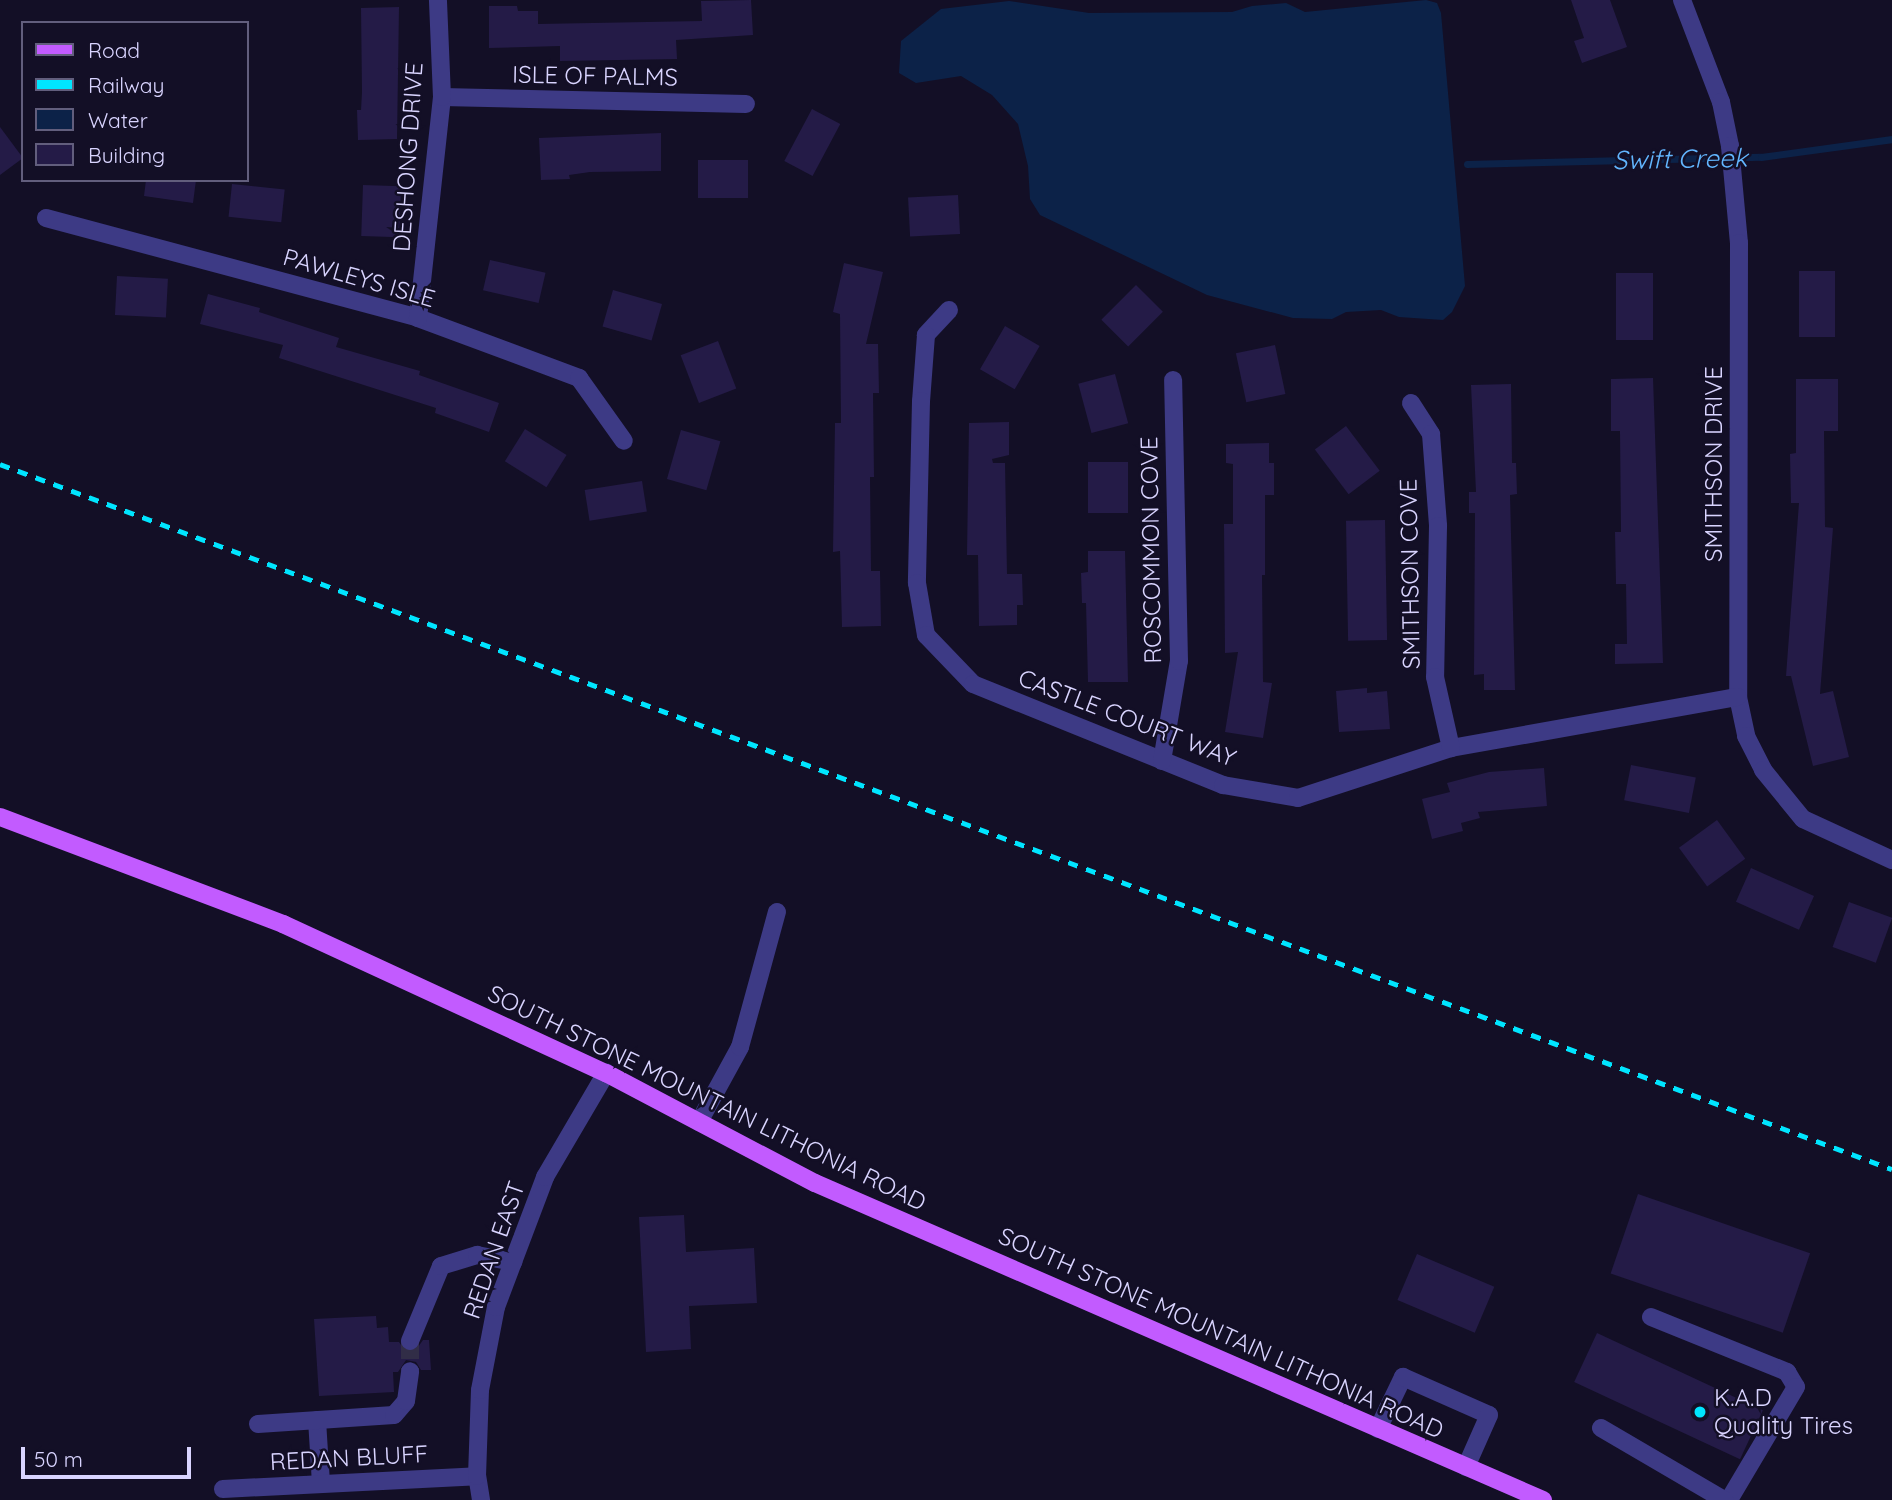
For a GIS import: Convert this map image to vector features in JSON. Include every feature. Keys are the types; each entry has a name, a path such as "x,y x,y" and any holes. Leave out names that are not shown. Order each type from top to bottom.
{"main road":[{"name":"SOUTH STONE MOUNTAIN LITHONIA ROAD","path":"0,817 283,924 606,1073 815,1183 1543,1500"}],"street":[{"name":"DESHONG DRIVE","path":"418,318 442,97 439,0"},
{"name":"SMITHSON DRIVE","path":"1682,0 1721,102 1730,146 1739,243 1738,697 1746,736 1763,770 1803,819 1892,860"},
{"name":"ISLE OF PALMS","path":"442,97 746,104"},
{"name":"PAWLEYS ISLE","path":"46,218 418,318 579,378 624,441"},
{"name":"CASTLE COURT WAY","path":"948,310 926,335 921,401 917,583 926,635 973,684 1223,785 1298,798 1451,748 1738,697"},
{"name":"ROSCOMMON COVE","path":"1162,761 1179,661 1173,380"},
{"name":"SMITHSON COVE","path":"1411,403 1431,434 1438,526 1435,677 1451,748"},
{"path":"699,1122 740,1047 777,912"},
{"name":"REDAN EAST","path":"481,1500 477,1475 480,1390 496,1307 545,1177 606,1073"},
{"path":"410,1341 441,1266 477,1255 513,1262"},
{"path":"1601,1428 1726,1500 1796,1387 1787,1372 1651,1317"},
{"path":"258,1424 394,1415 406,1401 410,1371"},
{"path":"1378,1429 1402,1377 1477,1409 1489,1415 1466,1467"},
{"path":"317,1420 321,1484"},
{"name":"REDAN BLUFF","path":"223,1489 477,1475"}],"water":[{"path":"1426,0 1437,3 1441,13 1465,286 1452,312 1443,320 1399,317 1381,310 1346,312 1332,319 1293,318 1207,295 1040,215 1030,199 1028,166 1018,124 992,95 961,76 916,83 899,73 901,41 941,9 1009,1 1089,13 1232,12 1252,6 1286,3 1305,12"}],"building":[{"path":"751,0 753,35 676,40 677,59 560,61 560,46 489,48 489,6 517,6 518,11 538,11 538,24 702,21 701,1"},
{"path":"1571,0 1610,0 1627,47 1582,63 1574,41 1584,38"},
{"path":"399,7 397,139 358,140 357,110 361,110 362,92 361,8"},
{"path":"812,109 840,124 813,176 784,161"},
{"path":"0,127 21,155 21,159 0,175"},
{"path":"661,133 661,171 590,172 569,175 570,179 541,180 539,138"},
{"path":"698,160 748,160 748,198 698,198"},
{"path":"146,182 196,182 193,203 144,196"},
{"path":"232,184 285,190 281,222 229,217"},
{"path":"363,185 401,186 399,237 361,236"},
{"path":"958,195 960,234 910,237 908,198"},
{"path":"490,260 546,273 539,303 483,290"},
{"path":"844,263 883,272 866,344 878,344 879,393 873,393 874,477 870,477 871,571 880,571 881,626 842,627 840,551 833,552 835,423 841,423 840,314 833,312"},
{"path":"1799,271 1835,271 1835,337 1799,337"},
{"path":"1616,273 1653,273 1653,340 1616,340"},
{"path":"117,276 168,279 166,318 115,315"},
{"path":"1136,285 1163,312 1128,347 1101,320"},
{"path":"613,290 662,304 652,341 603,327"},
{"path":"208,294 260,308 259,312 339,338 336,347 420,371 419,375 499,403 489,432 435,413 436,408 279,358 283,345 200,324"},
{"path":"1005,326 1040,346 1015,389 980,369"},
{"path":"718,341 736,389 699,403 681,355"},
{"path":"1275,345 1285,394 1246,402 1236,353"},
{"path":"1115,374 1128,423 1091,433 1078,384"},
{"path":"1653,378 1663,663 1615,664 1615,644 1627,644 1626,584 1616,584 1615,532 1621,532 1620,431 1611,431 1611,379"},
{"path":"1796,379 1838,379 1838,431 1824,431 1825,527 1833,528 1820,694 1833,691 1849,757 1813,766 1791,676 1786,676 1799,503 1791,503 1790,454 1796,453"},
{"path":"1511,384 1512,463 1516,463 1517,494 1510,495 1515,690 1484,690 1484,674 1474,675 1475,513 1469,513 1469,492 1476,492 1471,385"},
{"path":"1009,422 1009,455 992,459 993,463 1005,463 1007,574 1022,574 1023,605 1017,605 1017,625 979,626 978,555 967,555 969,423"},
{"path":"1346,426 1380,471 1349,494 1315,449"},
{"path":"525,429 567,455 546,487 505,461"},
{"path":"681,430 720,441 706,490 667,479"},
{"path":"1269,443 1269,463 1274,463 1274,495 1265,495 1265,575 1262,575 1263,682 1272,683 1263,738 1225,732 1238,652 1225,653 1224,524 1233,524 1233,464 1226,463 1226,444"},
{"path":"1088,462 1128,462 1128,513 1088,513"},
{"path":"642,481 647,512 590,521 585,490"},
{"path":"1385,520 1387,640 1348,641 1346,521"},
{"path":"1088,551 1125,551 1128,682 1088,682 1086,603 1082,603 1081,573 1088,572"},
{"path":"1367,688 1367,693 1387,691 1390,729 1339,732 1336,691"},
{"path":"1631,765 1696,778 1689,813 1624,800"},
{"path":"1544,768 1547,806 1478,812 1480,818 1461,823 1463,831 1432,839 1422,799 1450,792 1447,783 1489,772"},
{"path":"1717,820 1745,859 1707,886 1679,848"},
{"path":"1751,868 1814,896 1799,930 1736,902"},
{"path":"1849,902 1892,918 1876,963 1833,947"},
{"path":"1638,1194 1810,1253 1783,1333 1611,1273"},
{"path":"684,1215 686,1252 754,1248 757,1303 689,1306 691,1349 646,1352 639,1217"},
{"path":"1417,1254 1494,1287 1475,1333 1397,1300"},
{"path":"376,1316 377,1328 388,1327 389,1342 399,1342 405,1351 416,1350 423,1340 429,1340 431,1370 421,1370 416,1362 406,1360 398,1372 393,1372 394,1392 319,1396 314,1319"},
{"path":"1597,1333 1763,1410 1740,1459 1574,1382"}],"waterway":[{"name":"Swift Creek","path":"1467,164 1761,157 1892,139"}],"tunnel":[{"path":"410,1341 410,1371"}],"railway":[{"path":"0,464 1892,1169"}],"place":[{"name":"K.A.D Quality Tires","path":"1700,1412"}]}
